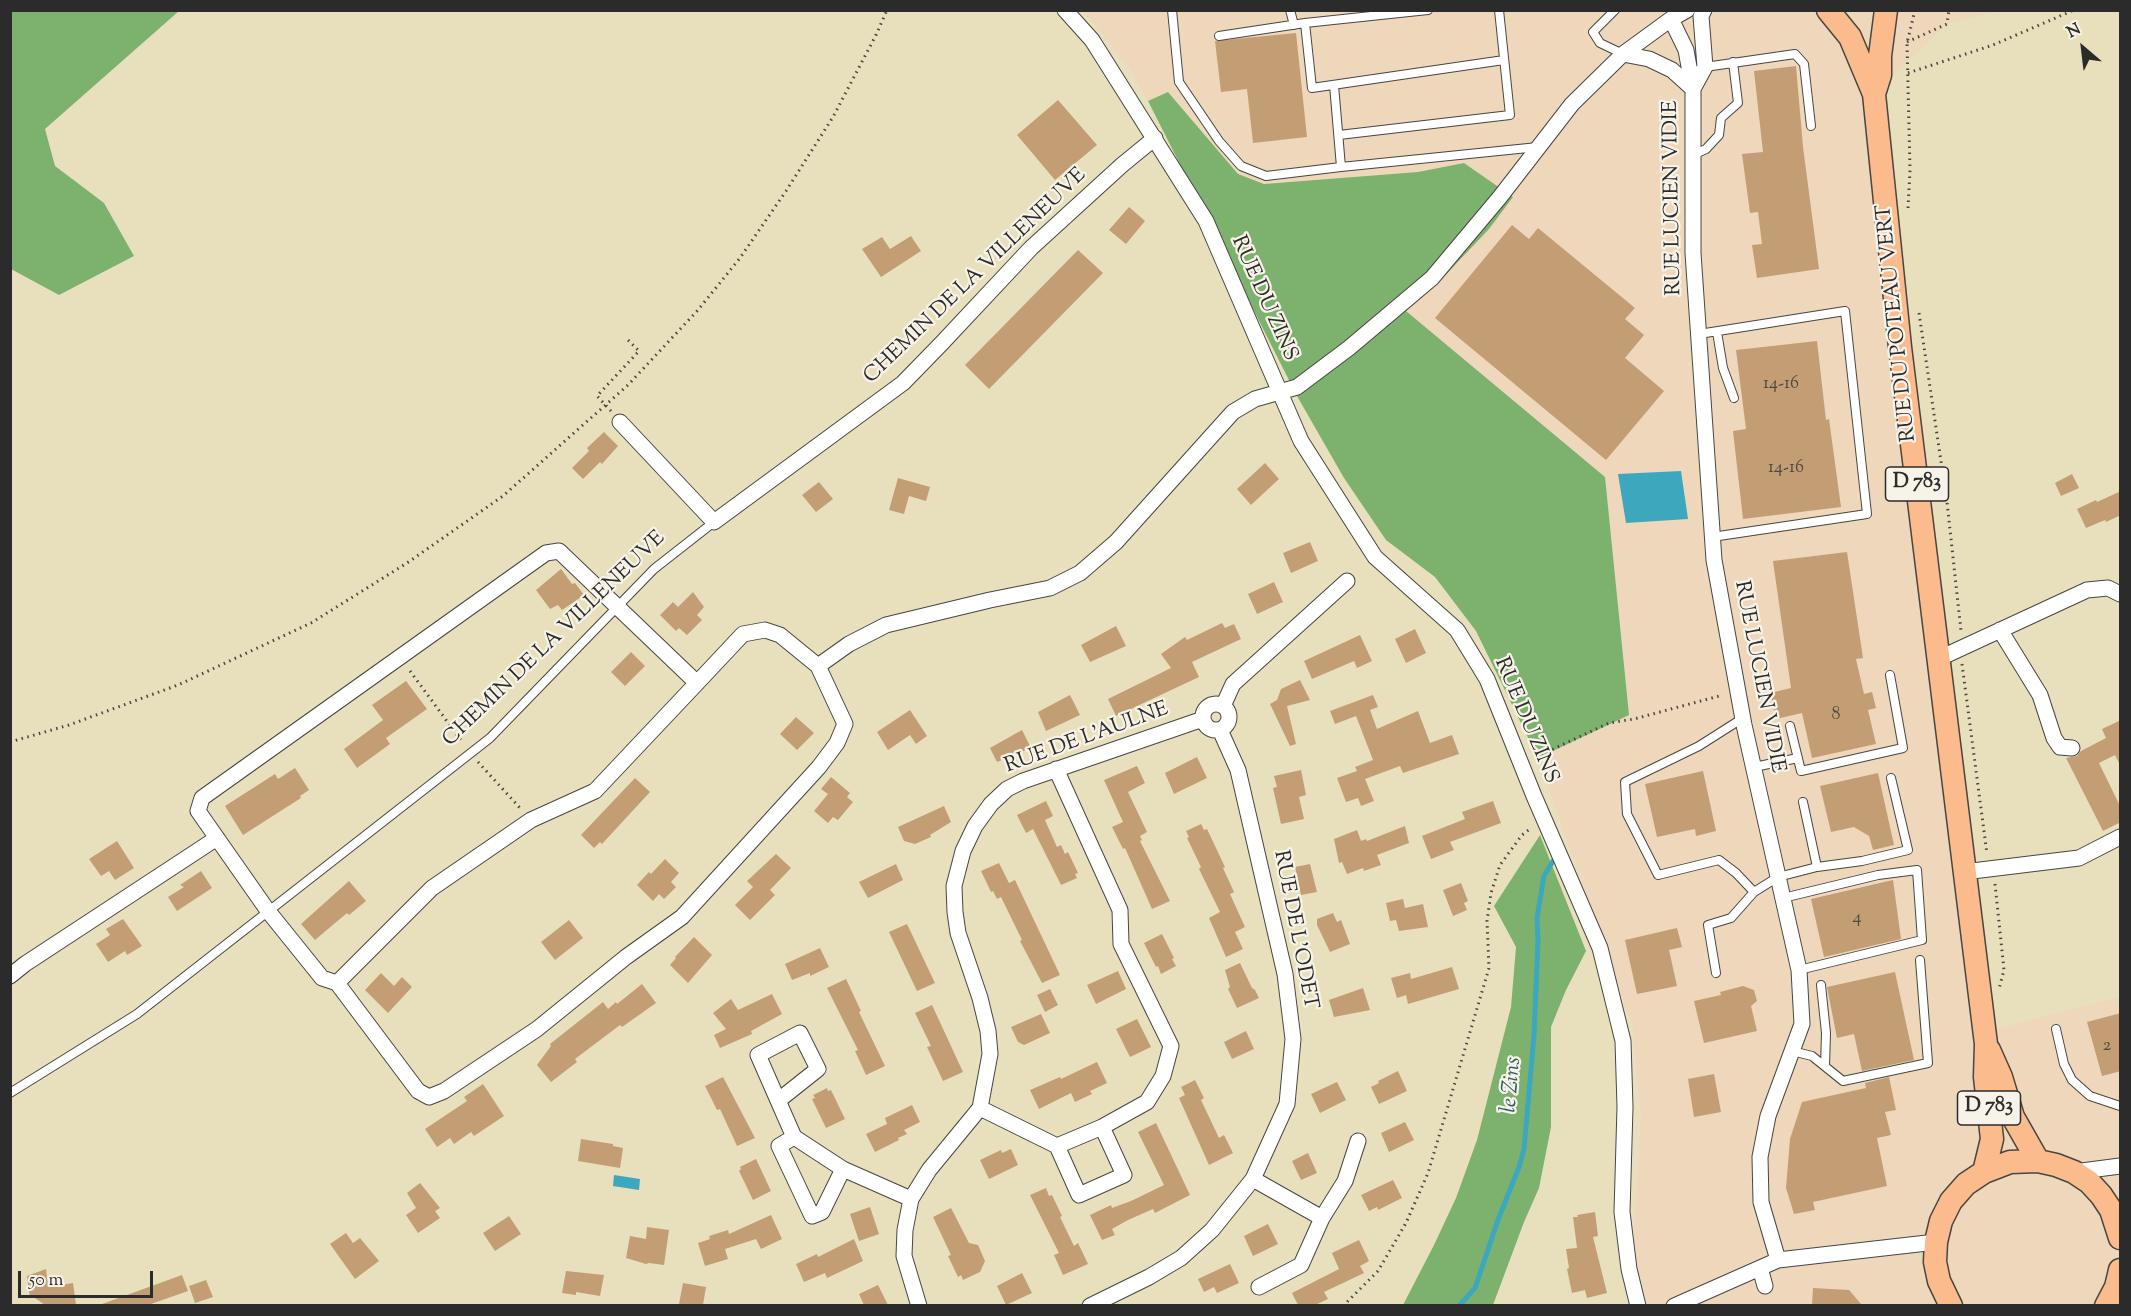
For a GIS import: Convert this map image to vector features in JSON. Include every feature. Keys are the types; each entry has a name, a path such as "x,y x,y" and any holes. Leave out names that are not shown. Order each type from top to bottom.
{"main road":[{"name":"RUE DU POTEAU VERT","path":"1828,10 1850,37 1874,94 1900,347 1986,1044 1985,1077 1992,1139 1984,1172"},
{"name":"RUE DU POTEAU VERT","path":"1874,94 1880,75 1881,41 1886,10"},
{"name":"RUE DU POTEAU VERT","path":"1986,1044 2001,1077 2013,1117 2038,1161"},
{"path":"1951,1305 1939,1281 1935,1262 1936,1242 1941,1221 1952,1201 1966,1184 1984,1172 2010,1162 2038,1161 2074,1172 2089,1182 2101,1195 2120,1228"},
{"path":"2106,1305 2116,1287 2121,1270"}],"street":[{"name":"RUE DU ZINS","path":"1065,10 1092,40 1206,221 1301,441 1375,557 1457,630 1487,679 1600,948 1623,1041 1626,1107 1622,1212 1629,1269 1638,1305"},
{"path":"818,666 849,644 886,625 1050,588 1080,573 1123,534 1233,412 1255,399 1297,387 1432,278 1572,104 1623,54 1687,10"},
{"path":"1704,10 1701,16 1705,67"},
{"name":"RUE LUCIEN VIDIE","path":"1671,19 1686,50 1693,89 1693,253 1714,560 1743,718 1799,970 1802,1024 1768,1116 1760,1157 1761,1202 1778,1260"},
{"name":"RUE LUCIEN VIDIE","path":"1623,54 1649,59 1672,70 1693,89"},
{"name":"RUE LUCIEN VIDIE","path":"1693,89 1705,67"},
{"name":"CHEMIN DE LA VILLENEUVE","path":"714,522 903,383 1031,248 1155,138"},
{"path":"620,422 714,522"},
{"path":"337,983 432,888 531,819 596,791 743,634 765,630 780,635 818,666 845,724 837,743 819,767 682,917 626,957 537,1029 444,1091 429,1097 418,1091 337,983 322,978 268,911 198,811 202,798 546,553 559,551 697,683"},
{"name":"RUE DE L'AULNE","path":"1223,706 1233,684 1347,581"},
{"path":"1940,658 2087,590 2108,588 2121,594"},
{"path":"2000,630 2040,695 2054,738 2060,747 2072,748"},
{"name":"RUE DE L'AULNE","path":"1215,704 1223,706 1230,717 1227,725 1220,730 1209,729 1203,719 1207,707 1215,704"},
{"name":"RUE DE L'AULNE","path":"919,1305 904,1256 905,1230 911,1199 929,1170 980,1108 990,1054 988,1031 980,998 958,933 955,912 954,886 963,851 975,826 991,804 1007,789 1023,781 1203,719"},
{"name":"RUE DE L'ODET","path":"1096,1304 1181,1258 1212,1230 1253,1179 1287,1104 1293,1039 1285,974 1238,770 1220,730"},
{"path":"1056,769 1120,910 1121,944 1172,1046 1163,1076 1147,1102 1057,1146"},
{"path":"1964,872 2079,858 2121,837"},
{"path":"10,976 217,838"},
{"path":"778,1100 794,1137 843,1169 911,1199"},
{"path":"980,1108 1057,1146 1079,1195 1124,1175 1102,1126"},
{"path":"794,1137 779,1146 812,1216 822,1212 843,1169"},
{"path":"1259,1287 1302,1265 1322,1218 1345,1181 1358,1141"},
{"path":"2074,1172 2121,1166"},
{"path":"1253,1179 1322,1218"},
{"path":"1674,1305 1778,1260 1936,1242"},
{"path":"1760,1268 1765,1286"}],"lane":[{"path":"1172,10 1174,50 1179,82 1219,141 1242,166 1266,176 1538,147"},
{"path":"1290,10 1294,25"},
{"path":"1219,36 1305,23 1428,10"},
{"path":"1338,135 1510,115 1499,10"},
{"path":"1615,10 1593,32 1600,43 1623,54"},
{"path":"1305,23 1312,88 1504,60"},
{"path":"1705,67 1795,54 1804,64 1811,126"},
{"path":"1693,155 1706,150 1719,135 1721,118 1738,103 1733,62"},
{"path":"1334,85 1341,167"},
{"path":"1699,334 1845,311 1868,514 1712,537"},
{"path":"1717,332 1723,368 1734,398"},
{"name":"CHEMIN DE LA VILLENEUVE","path":"10,1092 137,1014 490,738 654,569 714,522"},
{"path":"1790,726 1801,771 1903,748 1890,675"},
{"path":"1743,718 1699,746 1625,782 1627,814 1658,875 1719,860 1736,873 1754,892"},
{"path":"1754,767 1798,758"},
{"path":"1716,973 1708,925 1731,918 1754,892 1778,877 1817,867 1862,861 1908,850 1891,778"},
{"path":"1803,802 1817,867"},
{"path":"1783,898 1878,875 1917,870 1922,940 1799,970"},
{"path":"1792,1051 1812,1056 1843,1082 1928,1063 1920,960"},
{"path":"1821,985 1826,1033 1825,1066"},
{"path":"2055,1029 2064,1064 2072,1080 2090,1096 2121,1106"}],"path":[{"path":"10,742 69,725 178,685 311,623 407,563 503,496 628,385 698,309 740,258 833,117 888,10"},
{"path":"1907,211 1910,170 1907,42 1915,10"},
{"path":"1907,42 1947,24 1949,10"},
{"path":"1908,73 1993,45 2074,10"},
{"path":"1917,304 1947,502 1984,841 1996,888 2004,970 2002,985 1998,991"},
{"path":"620,422 597,396 639,351 628,340"},
{"path":"400,657 470,753 531,819"},
{"path":"1521,764 1609,723 1634,719 1738,692"},
{"path":"1343,1305 1378,1271 1406,1223 1428,1173 1489,968 1487,921 1491,893 1500,865 1522,835 1544,818"}],"shaded area":[{"path":"1083,11 1998,11 1947,24 1874,94 1985,1032 2120,997 2120,1305 1644,1305 1632,1267 1641,1119 1633,1028 1538,758 1629,715 1605,477 1406,311 1437,284 1489,229 1513,197 1464,163 1418,172 1264,184 1238,174 1169,92 1148,101 1127,65"}],"green space":[{"path":"10,11 179,11 45,129 55,166 104,203 134,256 59,295 11,269"},
{"path":"1168,92 1238,174 1264,184 1418,172 1464,163 1513,197 1489,229 1437,284 1406,311 1605,477 1629,715 1538,758 1476,631 1435,577 1386,540 1344,478 1297,396 1148,101"},
{"path":"1540,835 1586,951 1566,990 1551,1027 1551,1127 1539,1188 1493,1305 1403,1305 1456,1198 1477,1140 1511,1007 1516,947 1494,906"}],"water":[{"path":"1681,471 1688,519 1626,523 1618,474"},
{"path":"614,1175 640,1179 639,1190 613,1186"}],"building":[{"path":"1296,33 1307,137 1253,143 1247,89 1221,92 1215,41"},
{"path":"1796,66 1803,147 1819,269 1757,278 1752,245 1762,244 1758,212 1750,213 1742,154 1763,152 1754,71"},
{"path":"1058,100 1097,145 1055,180 1017,135"},
{"path":"1129,207 1145,221 1126,244 1109,230"},
{"path":"1512,225 1529,239 1538,228 1635,308 1625,319 1644,335 1625,358 1664,391 1606,460 1435,318"},
{"path":"911,236 921,251 881,277 862,249 882,237 890,249"},
{"path":"1078,250 1103,273 989,389 965,365"},
{"path":"1817,341 1826,420 1829,419 1841,507 1743,519 1733,431 1746,429 1736,350"},
{"path":"604,432 618,446 602,464 600,462 583,479 572,468 589,451 587,448"},
{"path":"1265,463 1279,479 1251,505 1237,489"},
{"path":"2072,474 2079,488 2061,496 2055,483"},
{"path":"898,478 930,487 926,501 909,496 904,514 889,510"},
{"path":"819,482 833,499 816,512 802,495"},
{"path":"2121,491 2121,515 2086,528 2077,509"},
{"path":"1310,542 1318,561 1291,573 1283,553"},
{"path":"1847,552 1863,658 1856,659 1864,694 1872,692 1876,708 1868,710 1876,744 1812,758 1802,713 1776,719 1770,693 1791,688 1773,561"},
{"path":"561,569 584,595 562,610 558,605 550,609 536,590"},
{"path":"1274,582 1283,602 1257,614 1248,594"},
{"path":"693,592 704,607 697,615 702,620 687,635 679,628 676,631 660,615 673,602 678,607"},
{"path":"1222,623 1225,628 1234,624 1241,639 1192,662 1199,677 1116,716 1108,699 1171,668 1161,654 1185,637 1187,640"},
{"path":"1116,626 1126,646 1090,662 1081,645"},
{"path":"1415,629 1426,653 1406,663 1395,639"},
{"path":"1360,635 1372,661 1357,668 1354,661 1312,679 1304,661"},
{"path":"631,652 645,666 625,686 611,672"},
{"path":"1300,680 1310,700 1287,706 1296,744 1290,746 1270,704 1277,700 1281,689"},
{"path":"406,681 427,709 386,738 390,744 357,768 344,749 383,720 372,705"},
{"path":"1070,695 1080,715 1046,731 1038,712"},
{"path":"1373,695 1378,707 1370,710 1377,729 1418,711 1430,743 1452,735 1459,754 1403,773 1400,766 1365,779 1374,801 1361,806 1358,798 1346,802 1337,778 1357,771 1355,767 1373,760 1356,716 1335,724 1330,711"},
{"path":"910,710 927,736 916,744 910,735 888,750 877,732"},
{"path":"796,717 814,733 797,750 780,734"},
{"path":"2121,720 2121,767 2115,755 2099,763 2121,808 2121,822 2103,831 2066,758 2077,756 2081,751 2106,738 2102,729"},
{"path":"1022,730 1031,748 997,762 990,748"},
{"path":"1197,757 1207,778 1174,794 1165,773"},
{"path":"1137,766 1145,783 1128,792 1147,832 1140,836 1142,840 1140,841 1170,901 1152,909 1125,848 1123,849 1112,827 1123,822 1104,780"},
{"path":"295,768 309,790 300,796 301,798 243,835 225,806 275,774 278,779"},
{"path":"1301,770 1306,795 1299,797 1304,819 1281,824 1273,788 1277,787 1274,776"},
{"path":"1703,771 1716,831 1696,836 1695,829 1657,837 1645,784"},
{"path":"1878,773 1894,845 1873,850 1869,836 1854,827 1831,832 1820,786"},
{"path":"831,777 850,793 847,797 853,802 838,820 833,817 828,823 814,811 828,794 821,789"},
{"path":"635,778 650,792 602,844 600,842 594,848 581,835"},
{"path":"1046,801 1053,816 1045,820 1057,847 1061,845 1065,854 1068,852 1078,873 1075,874 1077,878 1061,885 1033,829 1026,833 1017,815"},
{"path":"1493,801 1501,823 1450,842 1454,850 1431,859 1422,836 1465,819 1462,812"},
{"path":"944,806 951,822 930,835 931,837 915,844 904,841 898,827"},
{"path":"1201,824 1204,830 1207,829 1225,867 1223,868 1234,892 1230,894 1245,927 1235,932 1243,949 1226,957 1209,918 1220,912 1187,838 1189,837 1186,831"},
{"path":"1405,826 1409,843 1377,855 1381,865 1347,874 1342,862 1339,863 1334,839 1357,830 1361,841 1366,839 1367,841"},
{"path":"117,841 134,868 115,880 109,871 101,876 89,859"},
{"path":"776,854 791,868 770,890 775,895 750,920 735,905 753,887 747,881"},
{"path":"665,859 679,873 671,882 676,887 664,899 659,894 653,901 637,885"},
{"path":"999,863 1009,883 1015,880 1060,975 1042,983 1001,897 997,899 993,891 991,892 981,871"},
{"path":"896,864 903,880 868,898 859,882"},
{"path":"1310,864 1317,892 1301,895 1295,867"},
{"path":"201,871 212,888 177,911 168,897 184,887 180,885"},
{"path":"1893,880 1901,939 1824,957 1811,899"},
{"path":"349,881 366,901 349,915 347,913 315,940 301,924"},
{"path":"1461,883 1468,901 1464,903 1467,910 1453,916 1443,890"},
{"path":"1403,899 1405,908 1423,904 1428,927 1399,931 1396,920 1390,921 1386,903"},
{"path":"1333,913 1337,922 1341,920 1350,944 1330,952 1317,925 1317,919"},
{"path":"123,919 142,946 127,955 125,951 108,962 96,944 110,935 106,929"},
{"path":"569,920 583,938 555,960 541,942"},
{"path":"907,924 935,983 917,991 889,932"},
{"path":"1677,928 1682,947 1669,950 1677,986 1637,994 1625,940"},
{"path":"1162,934 1176,966 1161,974 1144,943"},
{"path":"694,937 712,955 688,983 670,965"},
{"path":"820,948 829,967 810,976 810,973 792,980 785,964"},
{"path":"1240,963 1259,998 1237,1008 1228,989 1230,987 1225,970"},
{"path":"1452,967 1459,989 1408,1004 1406,995 1397,998 1391,978 1410,973 1411,979"},
{"path":"1118,971 1126,989 1096,1004 1087,985"},
{"path":"1895,972 1914,1060 1862,1071 1854,1034 1837,1038 1827,987"},
{"path":"381,973 394,986 402,977 412,987 388,1013 365,990"},
{"path":"846,979 885,1066 866,1075 855,1051 858,1050 827,988"},
{"path":"642,984 656,1003 622,1027 620,1025 575,1059 577,1062 551,1082 537,1065 551,1046 550,1044 603,1002 608,1009"},
{"path":"1743,986 1754,990 1757,1001 1751,1006 1757,1031 1704,1043 1694,1001 1721,995 1720,992"},
{"path":"1363,988 1370,1010 1334,1017 1329,1000"},
{"path":"1050,989 1058,1005 1045,1012 1037,995"},
{"path":"772,994 782,1014 751,1031 752,1034 720,1048 714,1035 726,1029 713,1013 731,999 738,1010"},
{"path":"932,1005 963,1072 943,1081 927,1047 931,1046 915,1013"},
{"path":"2121,1013 2121,1071 2102,1076 2087,1022"},
{"path":"1041,1014 1050,1033 1024,1045 1018,1042 1011,1027"},
{"path":"1137,1019 1151,1047 1130,1057 1116,1029"},
{"path":"1246,1031 1254,1049 1232,1059 1224,1042"},
{"path":"1097,1062 1107,1083 1090,1091 1092,1094 1075,1102 1071,1093 1039,1109 1030,1090 1060,1077 1061,1079"},
{"path":"1398,1071 1407,1091 1379,1104 1371,1087"},
{"path":"1714,1074 1721,1112 1694,1117 1688,1079"},
{"path":"723,1077 755,1138 737,1146 720,1109 717,1110 705,1086"},
{"path":"1889,1077 1896,1110 1885,1112 1891,1135 1877,1138 1887,1186 1813,1202 1815,1210 1794,1214 1786,1188 1790,1139 1802,1102 1866,1088 1865,1083"},
{"path":"1195,1080 1204,1098 1201,1100 1219,1138 1224,1135 1233,1153 1209,1165 1179,1098 1185,1095 1181,1087"},
{"path":"1337,1082 1346,1100 1320,1113 1311,1094"},
{"path":"483,1084 504,1116 474,1136 471,1132 454,1144 450,1138 437,1147 425,1129 467,1101 464,1097"},
{"path":"827,1088 828,1091 831,1090 845,1119 826,1128 812,1099 815,1098 813,1095"},
{"path":"912,1105 920,1122 904,1130 907,1134 898,1138 899,1140 875,1152 866,1134 887,1124 885,1118"},
{"path":"1405,1122 1414,1140 1389,1152 1381,1133"},
{"path":"1156,1123 1190,1195 1155,1213 1153,1209 1128,1220 1112,1229 1115,1235 1102,1240 1090,1215 1111,1205 1112,1208 1131,1201 1164,1185 1138,1132"},
{"path":"581,1139 613,1144 613,1146 623,1148 620,1168 578,1161"},
{"path":"1011,1149 1018,1165 989,1179 980,1160 1001,1150 1002,1153"},
{"path":"1308,1153 1317,1173 1301,1180 1292,1161"},
{"path":"756,1159 771,1191 753,1200 739,1171 740,1167"},
{"path":"1393,1180 1402,1198 1378,1210 1377,1207 1369,1211 1361,1195"},
{"path":"420,1183 440,1208 435,1211 440,1218 418,1233 406,1215 416,1208 407,1193"},
{"path":"1046,1188 1049,1196 1052,1195 1074,1246 1078,1243 1088,1264 1063,1275 1054,1255 1059,1253 1030,1195"},
{"path":"870,1207 879,1234 859,1241 850,1214"},
{"path":"951,1208 969,1243 978,1245 985,1261 980,1272 963,1280 961,1275 958,1277 948,1256 951,1255 933,1217"},
{"path":"1595,1212 1598,1236 1593,1237 1607,1293 1587,1298 1585,1290 1572,1293 1566,1249 1577,1248 1573,1217"},
{"path":"771,1215 782,1239 761,1249 756,1239 725,1249 728,1259 705,1266 698,1243 710,1239 709,1236 728,1230 729,1234"},
{"path":"509,1216 521,1234 495,1251 483,1233"},
{"path":"1268,1224 1278,1244 1253,1256 1244,1236"},
{"path":"647,1227 669,1230 664,1265 646,1264 626,1258 630,1236 646,1239"},
{"path":"346,1233 353,1243 360,1238 379,1261 355,1279 330,1244"},
{"path":"854,1239 863,1261 827,1278 825,1273 804,1282 796,1264 817,1254 818,1257"},
{"path":"1359,1240 1369,1261 1360,1266 1364,1273 1324,1292 1328,1299 1315,1305 1298,1305 1292,1293 1339,1269 1332,1253"},
{"path":"1230,1264 1239,1283 1217,1293 1214,1287 1204,1292 1198,1279"},
{"path":"46,1269 48,1287 73,1283 76,1305 45,1305 35,1298 30,1298 27,1276"},
{"path":"566,1271 604,1275 600,1296 576,1292 576,1295 562,1293"},
{"path":"1022,1273 1032,1293 1006,1305 997,1286"},
{"path":"182,1275 188,1291 148,1305 102,1305 102,1304"},
{"path":"206,1280 213,1297 195,1303 189,1286"},
{"path":"683,1283 706,1287 703,1305 679,1304"},
{"path":"878,1285 888,1305 864,1305 859,1294"},
{"path":"1813,1288 1849,1290 1862,1305 1812,1305"}],"waterway":[{"name":"le Zins","path":"1459,1306 1475,1288 1524,1149 1534,1035 1537,918 1544,876 1556,856"}]}
